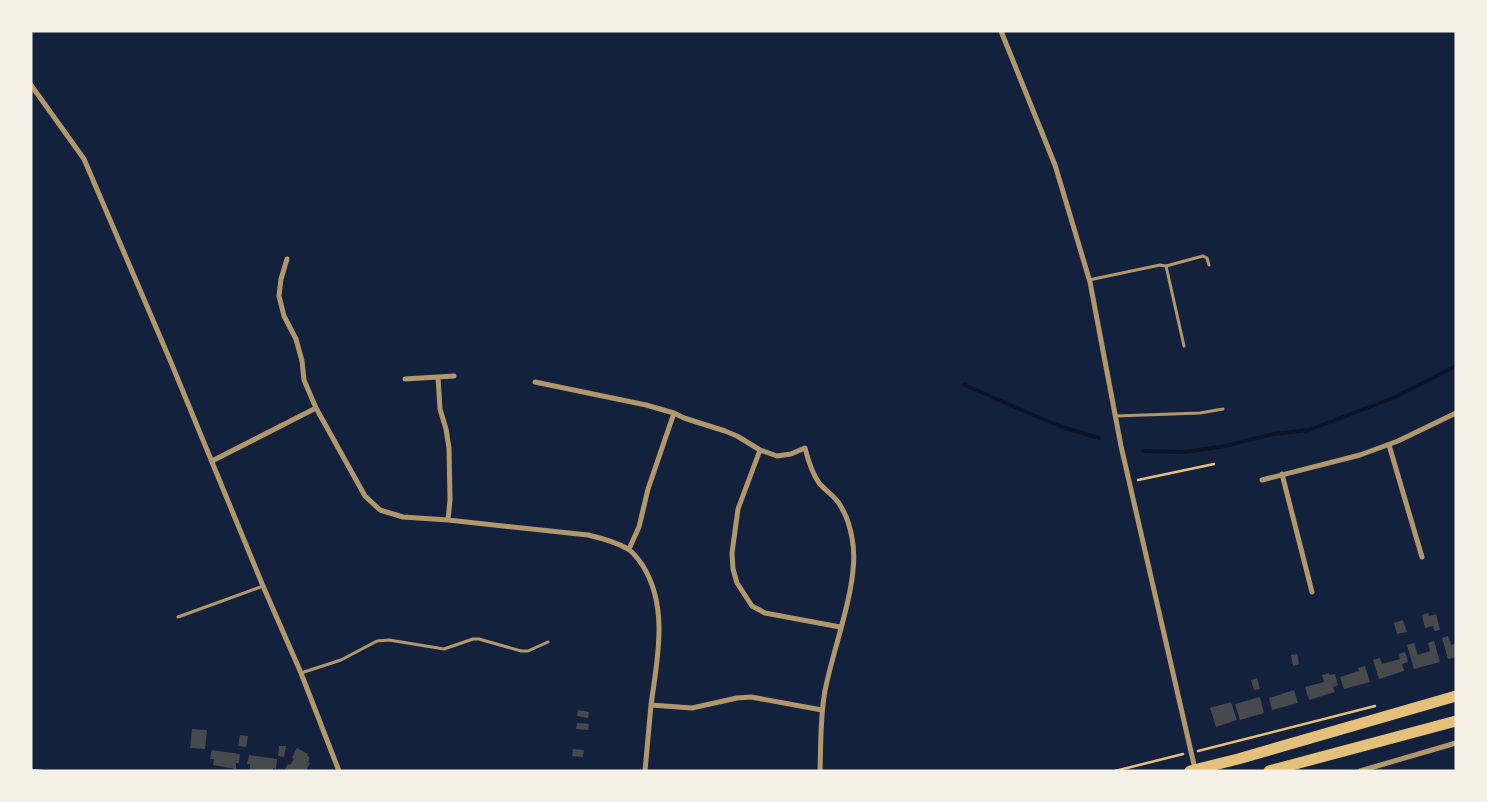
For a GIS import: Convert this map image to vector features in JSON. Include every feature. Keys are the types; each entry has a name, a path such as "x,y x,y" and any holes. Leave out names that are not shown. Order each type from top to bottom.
{"highway":[{"path":"1193,770 1456,696"},
{"path":"1269,771 1456,721"}],"street":[{"path":"1001,31 1055,165 1089,280 1121,446 1191,752 1193,770"},
{"path":"31,85 84,159 212,461 339,771"},
{"path":"287,259 281,279 279,296 284,316 296,339 302,361 304,380 316,408 365,496 380,510 403,517 588,535 629,549 640,561 651,583 658,615 659,645 645,771"},
{"path":"405,379 454,376"},
{"path":"438,378 440,408 449,448 450,500 448,520"},
{"path":"536,382 628,401 674,413 737,436 760,450 777,456 791,454 805,448 819,483 838,503 844,514 852,538 854,566 828,674 822,710 820,771"},
{"path":"212,461 316,408"},
{"path":"629,549 639,527 648,489 674,413"},
{"path":"1262,480 1360,455 1389,445 1456,413"},
{"path":"1389,445 1422,557"},
{"path":"760,450 738,509 732,553 737,583 752,606 765,613 840,627"},
{"path":"1282,474 1312,592"},
{"path":"651,705 692,708 737,698 752,698 822,710"},
{"path":"1360,771 1456,743"}],"lane":[{"path":"1089,280 1160,265 1166,266 1203,256 1207,258 1208,265"},
{"path":"1166,266 1184,346"},
{"path":"1115,416 1200,413 1223,408"},
{"path":"178,617 263,586"},
{"path":"300,673 341,660 377,641 389,640 444,649 479,638 521,651 528,651 548,642"}],"path":[{"path":"1129,481 1214,464"},
{"path":"1115,771 1384,704"},
{"path":"31,770 42,771"}],"building":[{"path":"1428,613 1429,616 1436,614 1440,630 1434,631 1433,626 1425,628 1422,615"},
{"path":"1403,620 1407,632 1397,634 1394,623"},
{"path":"1448,636 1451,645 1456,643 1456,657 1448,659 1442,638"},
{"path":"1434,641 1440,662 1414,669 1407,645 1414,643 1418,655 1430,651 1428,643"},
{"path":"1405,652 1408,662 1402,664 1404,671 1379,679 1373,660 1380,658 1382,664 1400,659 1399,654"},
{"path":"1297,654 1299,664 1293,666 1291,655"},
{"path":"1365,666 1370,682 1344,689 1340,677 1359,671 1358,668"},
{"path":"1329,673 1329,675 1335,674 1338,685 1333,687 1335,692 1309,700 1305,687 1324,682 1322,675"},
{"path":"1257,678 1260,689 1254,690 1251,680"},
{"path":"1294,690 1298,703 1272,710 1269,698"},
{"path":"1260,697 1264,713 1240,720 1235,704"},
{"path":"1231,702 1237,720 1216,727 1210,708"},
{"path":"578,710 589,712 588,718 577,716"},
{"path":"577,723 589,724 588,730 576,729"},
{"path":"192,729 207,730 205,749 190,748"},
{"path":"240,735 248,736 246,747 238,746"},
{"path":"279,746 286,746 284,757 278,756"},
{"path":"297,748 308,754 310,758 306,771 284,771 294,759 292,757"},
{"path":"573,749 584,750 583,757 572,756"},
{"path":"212,750 240,754 239,763 236,763 236,769 213,765 214,759 210,759"},
{"path":"249,755 277,759 276,769 273,768 273,771 250,771 250,764 247,764"}],"waterway":[{"path":"1143,451 1184,452 1225,446 1273,434 1309,430 1393,398 1456,366"},
{"path":"965,385 1065,428 1099,438"}]}
